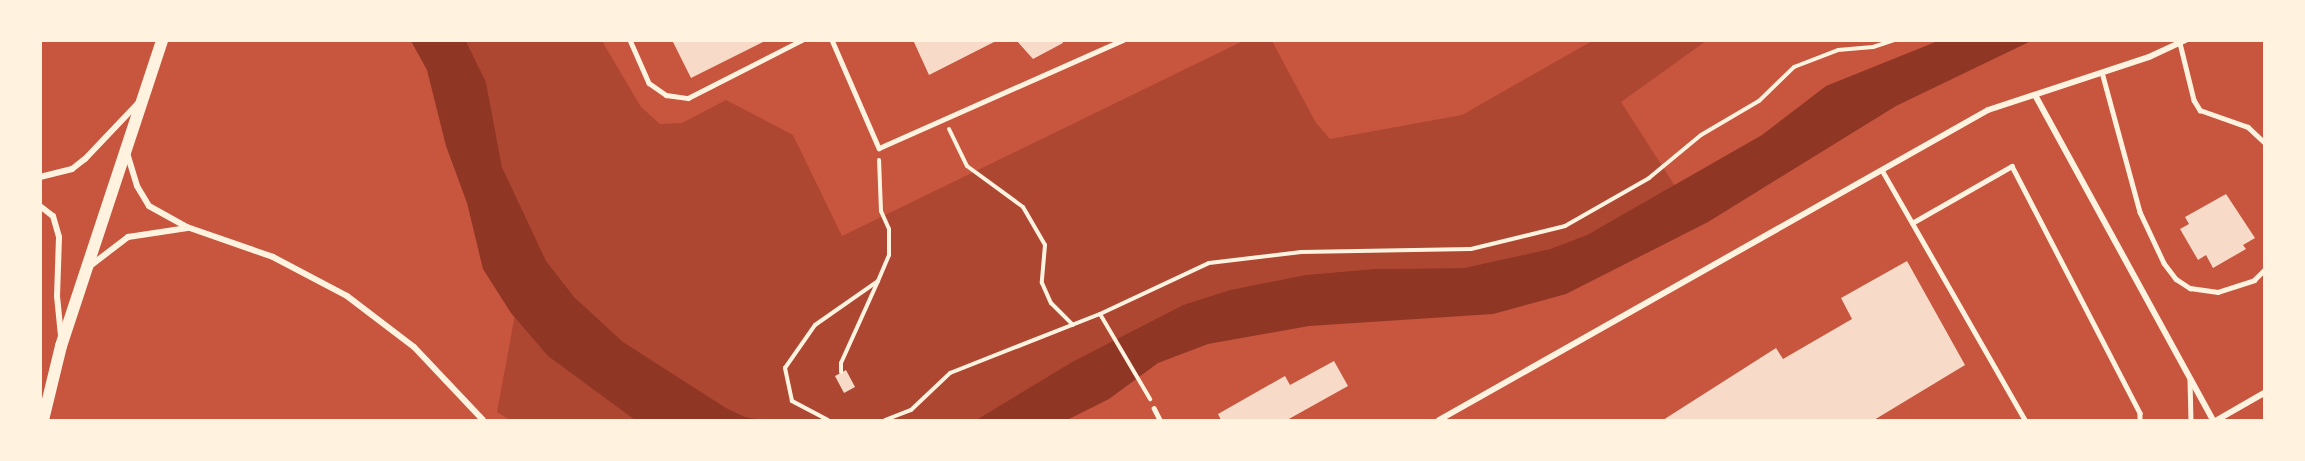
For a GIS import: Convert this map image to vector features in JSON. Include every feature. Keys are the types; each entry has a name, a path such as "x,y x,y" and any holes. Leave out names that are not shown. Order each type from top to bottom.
{"main road":[{"path":"44,420 61,346 162,40"}],"street":[{"path":"1439,420 1988,110 2150,57 2183,42"},
{"path":"2035,95 2212,420"},
{"path":"40,177 72,169 79,164 142,99"},
{"path":"126,145 137,186 149,206 187,228 273,257 346,296 414,347 483,420"},
{"path":"40,206 53,216 59,237 57,297 61,346"},
{"path":"85,270 128,237 187,228"},
{"path":"2217,420 2265,393"}],"lane":[{"path":"630,40 649,83 666,95 688,98 802,40"},
{"path":"832,40 879,148 1123,40"},
{"path":"2183,42 2194,100 2200,110 2248,127 2265,142"},
{"path":"2102,72 2140,212 2164,263 2176,279 2190,288 2218,292 2254,279 2265,270"},
{"path":"1912,223 2012,166 2140,413 2140,420"},
{"path":"1882,170 2025,420"},
{"path":"2190,380 2191,420"},
{"path":"1154,408 1160,420"}],"path":[{"path":"885,420 911,410 950,373 1100,314 1209,263 1301,252 1471,249 1565,226 1649,178 1701,135 1759,101 1794,67 1838,50 1873,47 1895,40"},
{"path":"944,119 967,166 1023,207 1045,245 1042,283 1051,303 1073,325"},
{"path":"841,372 841,363 889,255 888,229 881,211 879,148"},
{"path":"828,420 819,418 792,401 785,368 815,325 879,280"},
{"path":"1100,314 1141,380 1154,408"}],"shaded area":[{"path":"411,41 466,41 486,82 502,167 546,261 574,297 623,342 726,408 745,417 762,420 635,420 548,356 511,313 483,269 467,203 446,146 427,70"},
{"path":"466,41 602,41 641,107 660,124 682,123 726,100 793,135 842,236 1243,41 1272,41 1316,123 1330,139 1462,115 1592,41 1706,41 1621,102 1675,186 1587,235 1550,249 1464,268 1373,269 1305,275 1230,290 1183,305 1072,362 976,420 510,420 497,412 517,304 563,283 546,262 502,167 486,82"},
{"path":"1938,41 2031,41 1896,106 1708,222 1566,294 1493,314 1309,326 1208,344 1158,363 1109,399 1067,420 976,420 1072,362 1183,305 1230,290 1305,275 1373,269 1464,268 1550,249 1587,235 1762,135 1826,86"}],"building":[{"path":"672,40 767,40 691,78"},
{"path":"913,40 998,40 929,75"},
{"path":"1016,40 1061,40 1063,43 1033,59"},
{"path":"2226,194 2255,238 2243,245 2246,249 2213,268 2206,255 2198,260 2180,229 2189,224 2185,217"},
{"path":"1907,261 1965,365 1874,420 1663,420 1776,348 1783,359 1852,319 1841,298"},
{"path":"1334,361 1348,386 1287,420 1221,420 1218,414 1285,376 1290,385"},
{"path":"846,370 855,387 844,393 835,376"}]}
